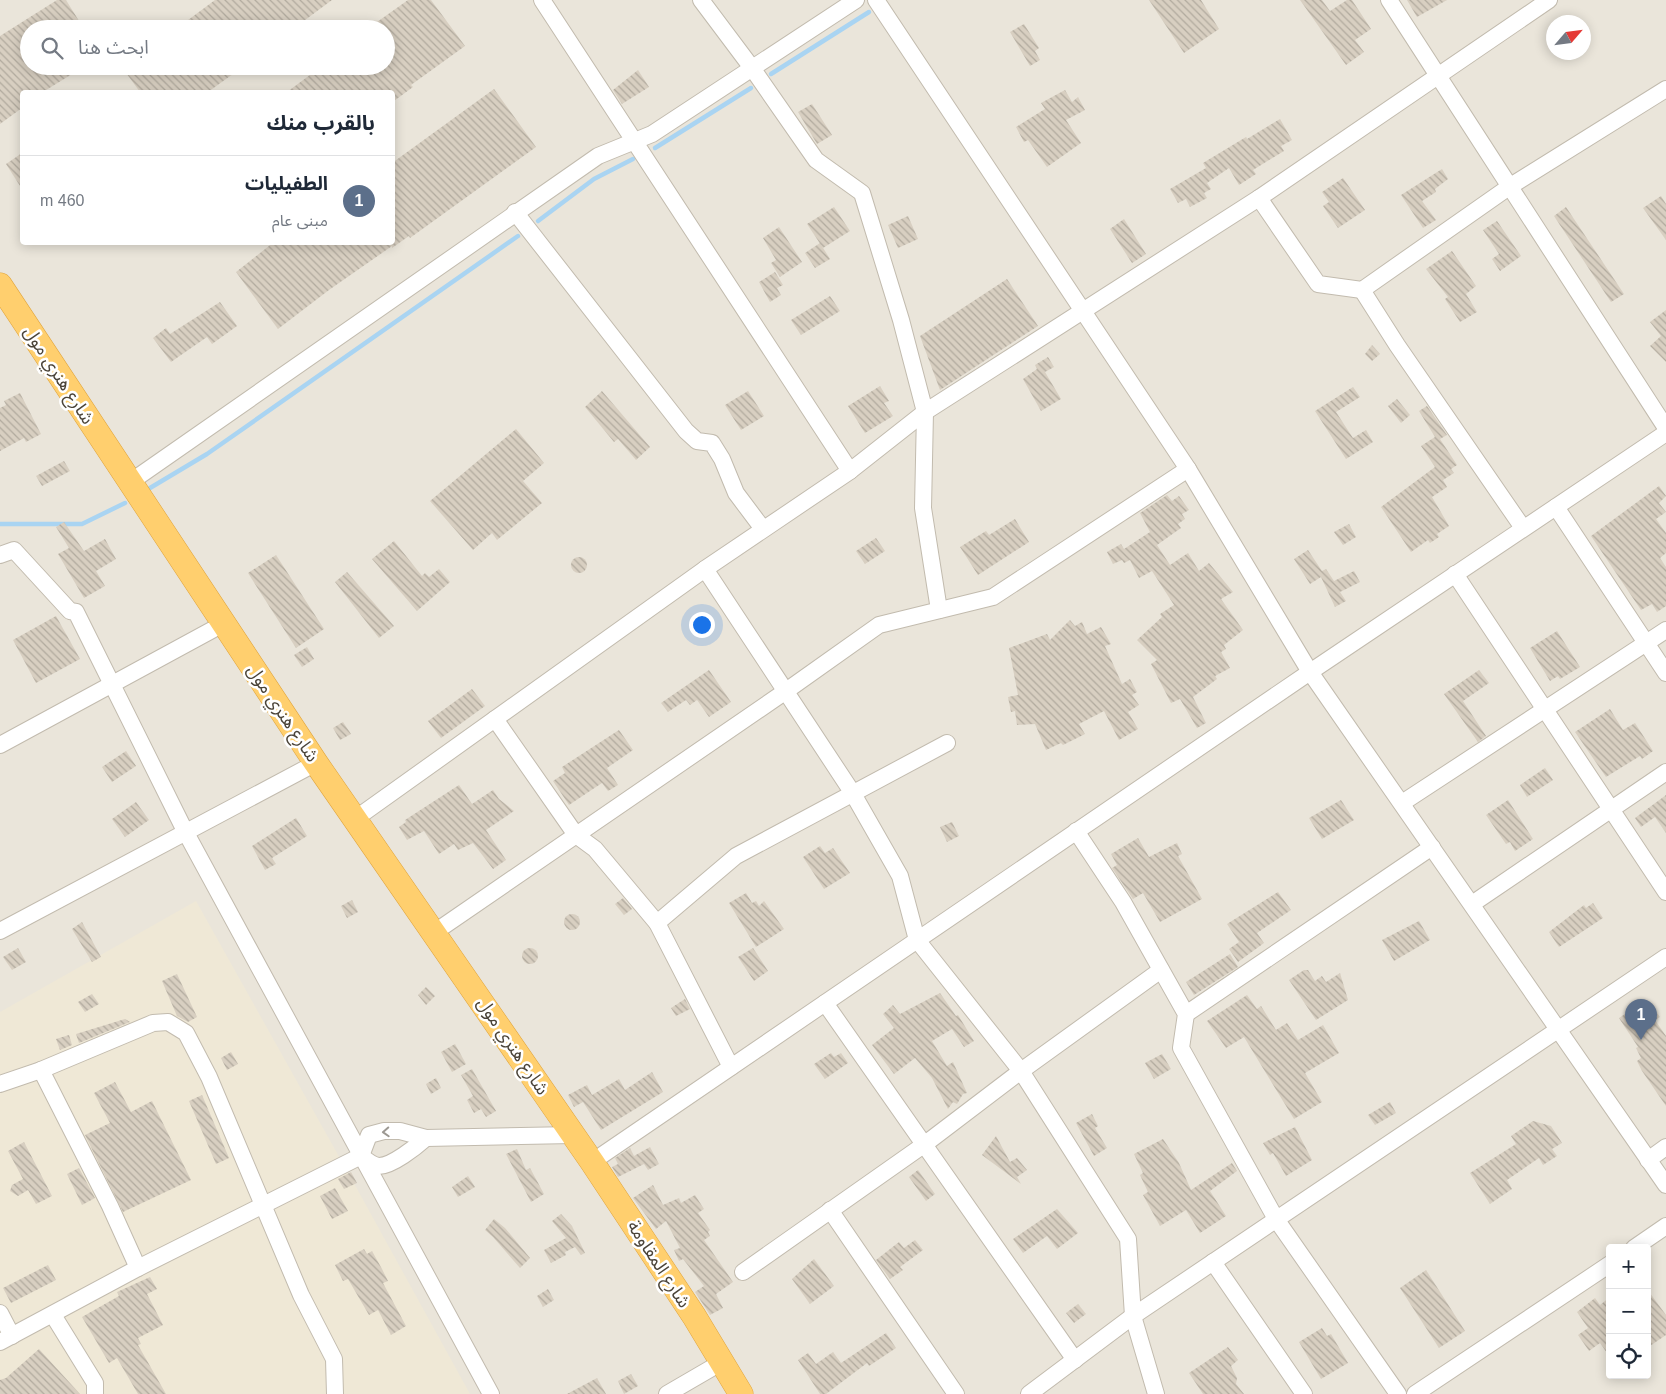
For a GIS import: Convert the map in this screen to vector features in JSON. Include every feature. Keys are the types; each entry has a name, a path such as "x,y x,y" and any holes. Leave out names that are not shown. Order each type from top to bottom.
{"highway":[{"name":"شارع هنري مول","path":"0,285 316,763 435,932 573,1135"},
{"name":"شارع المقاومة","path":"573,1135 741,1394"}],"street":[{"path":"542,0 636,141 850,471"},
{"path":"701,0 752,68 816,160 862,193 901,320 925,412 923,508 938,610"},
{"path":"130,483 515,212 598,156 652,134 856,0"},
{"path":"876,0 1188,469 1310,672 1666,1185"},
{"path":"1389,0 1666,428"},
{"path":"355,819 705,569 850,471 925,412 1259,198 1549,0"},
{"path":"1259,198 1318,284 1362,290 1509,187 1666,89"},
{"path":"515,212 686,431 697,441 712,443 722,459 736,494 763,529"},
{"path":"1362,290 1397,345 1523,528"},
{"path":"592,1162 1310,672 1666,433"},
{"path":"435,932 879,625 993,597 1188,469"},
{"path":"1556,507 1666,673"},
{"path":"0,555 14,550 70,612 76,612 185,832 491,1394"},
{"path":"705,569 852,792 900,876 918,940 1021,1071 1128,1239 1133,1316 1156,1394"},
{"path":"1455,574 1666,892"},
{"path":"0,745 223,624"},
{"path":"1402,803 1666,630"},
{"path":"495,720 576,835 595,849 657,923 731,1067"},
{"path":"657,923 736,856 947,742"},
{"path":"0,931 316,763"},
{"path":"1472,904 1666,772"},
{"path":"1076,831 1123,902 1186,1014 1181,1048 1276,1219 1398,1394"},
{"path":"1186,1014 1432,848"},
{"path":"1029,1394 1133,1316 1666,957"},
{"path":"743,1272 925,1144 1021,1071 1161,970"},
{"path":"825,1003 1075,1360"},
{"path":"0,1084 41,1070 153,1023 168,1022 180,1027 186,1033 209,1077 265,1205 301,1295 334,1359 335,1394"},
{"path":"41,1070 110,1206 138,1268"},
{"path":"0,1313 6,1339 138,1268 361,1156 366,1138 374,1133 400,1131 426,1138 573,1135"},
{"path":"361,1156 372,1164 382,1166 415,1148 426,1138"},
{"path":"1648,1160 1666,1147"},
{"path":"830,1210 956,1394"},
{"path":"1640,1244 1666,1226"},
{"path":"1213,1262 1304,1394"},
{"path":"1415,1394 1606,1267"},
{"path":"53,1314 95,1383 95,1394"},
{"path":"667,1394 722,1362"}],"shaded area":[{"path":"0,0 1666,0 1666,1394 0,1394"},
{"path":"196,901 470,1394 0,1394 0,1012"}],"building":[{"path":"57,0 66,0 78,20 25,20"},
{"path":"215,0 332,0 305,20 188,20"},
{"path":"408,0 431,0 465,46 411,85 413,87 395,100 395,90 290,90 310,75 395,75 395,20 380,20"},
{"path":"1149,0 1201,0 1219,29 1184,53"},
{"path":"1300,0 1322,0 1330,11 1347,0 1352,0 1371,29 1355,40 1364,52 1346,65"},
{"path":"1407,0 1447,0 1417,17"},
{"path":"20,23 20,75 70,75 46,90 20,90 20,109 0,124 0,36"},
{"path":"1024,24 1039,48 1035,51 1040,60 1030,66 1010,32"},
{"path":"638,70 649,87 622,104 613,90"},
{"path":"128,75 232,75 211,90 139,90"},
{"path":"494,89 536,147 410,238 409,236 392,248 392,246 329,290 278,329 236,272 270,245 395,245 395,161"},
{"path":"1065,90 1072,102 1078,97 1085,110 1066,120 1081,143 1047,167 1028,140 1024,142 1016,127 1045,109 1041,103"},
{"path":"812,104 832,135 817,144 798,112"},
{"path":"1280,119 1292,140 1281,146 1284,151 1253,170 1256,174 1239,185 1229,168 1207,183 1211,189 1204,193 1207,198 1190,207 1186,199 1178,203 1170,189 1206,168 1203,163"},
{"path":"20,154 20,186 6,164"},
{"path":"1442,169 1448,179 1435,189 1436,192 1422,201 1436,220 1423,228 1401,195"},
{"path":"1343,178 1365,210 1338,228 1323,206 1329,202 1322,192"},
{"path":"1661,196 1666,204 1666,240 1643,208"},
{"path":"834,207 850,231 823,248 807,224"},
{"path":"1566,207 1624,294 1611,302 1554,216"},
{"path":"908,216 918,239 898,248 888,225"},
{"path":"1124,219 1146,254 1132,263 1110,229"},
{"path":"1497,221 1521,256 1500,271 1492,259 1499,254 1483,230"},
{"path":"779,227 802,262 780,277 771,263 776,260 763,238"},
{"path":"820,243 830,259 815,268 805,253"},
{"path":"1452,251 1476,286 1466,294 1477,312 1460,322 1445,299 1448,297 1426,269"},
{"path":"775,272 783,285 777,288 781,295 770,302 759,282"},
{"path":"1007,279 1038,326 940,390 920,336"},
{"path":"830,296 840,311 801,335 791,320"},
{"path":"220,302 237,326 212,344 207,337 171,362 153,338 166,328 170,334"},
{"path":"1666,310 1666,362 1650,346 1661,336 1650,322"},
{"path":"1372,345 1380,354 1372,361 1365,354"},
{"path":"1048,357 1054,367 1045,372 1061,399 1041,411 1023,379 1037,369 1035,365"},
{"path":"880,386 889,401 884,403 893,416 865,433 848,406"},
{"path":"1353,387 1360,397 1336,412 1353,438 1366,430 1373,442 1346,459 1315,411"},
{"path":"602,391 650,447 636,460 618,439 614,442 585,407"},
{"path":"748,391 764,416 741,430 725,405"},
{"path":"20,393 41,434 26,442 24,438 0,451 0,408 6,405 4,401"},
{"path":"1397,399 1410,415 1401,423 1388,406"},
{"path":"1427,406 1447,435 1440,439 1457,465 1451,469 1454,473 1443,480 1447,487 1432,497 1449,526 1437,534 1439,537 1430,543 1428,540 1411,552 1381,507 1435,467 1421,446 1435,437 1419,411"},
{"path":"516,429 544,463 523,481 542,503 497,540 492,533 473,550 430,501"},
{"path":"64,461 70,471 42,486 36,476"},
{"path":"1659,486 1666,496 1659,503 1666,512 1656,519 1666,533 1666,553 1660,558 1666,567 1666,606 1657,612 1652,604 1641,610 1591,536"},
{"path":"1167,495 1172,501 1179,496 1189,510 1182,514 1185,519 1178,524 1181,528 1157,545 1170,565 1188,553 1199,571 1209,563 1233,592 1221,599 1243,630 1224,645 1226,649 1221,652 1230,668 1215,676 1217,679 1193,697 1206,723 1197,728 1180,699 1171,703 1151,664 1157,660 1137,640 1162,617 1160,614 1174,605 1152,571 1139,578 1130,560 1124,563 1122,560 1113,564 1107,552 1121,544 1124,549 1150,532 1140,513"},
{"path":"1015,519 1029,542 978,575 960,547 986,531 989,535"},
{"path":"64,522 84,551 105,539 116,559 96,571 105,586 84,598 58,554 69,548 56,527"},
{"path":"1349,524 1356,537 1343,545 1334,532"},
{"path":"876,538 885,551 865,564 856,551"},
{"path":"394,541 422,576 425,573 429,577 439,569 450,582 417,611 372,559"},
{"path":"1308,550 1322,571 1326,569 1334,581 1354,571 1360,582 1340,592 1346,601 1335,607 1321,577 1310,584 1294,559"},
{"path":"276,555 324,629 296,648 248,573"},
{"path":"579,557 587,565 579,573 571,565"},
{"path":"347,572 394,626 379,638 335,582"},
{"path":"56,616 80,659 36,683 13,640"},
{"path":"1070,620 1075,626 1082,622 1087,634 1101,627 1111,644 1105,646 1122,684 1130,679 1137,692 1132,695 1139,705 1128,712 1138,729 1119,740 1104,711 1079,724 1085,734 1063,745 1061,743 1046,750 1035,724 1017,725 1015,711 1011,712 1008,697 1018,695 1009,648 1047,634 1050,640"},
{"path":"1557,631 1580,667 1560,679 1558,676 1550,681 1530,648"},
{"path":"307,647 314,659 302,667 294,655"},
{"path":"709,670 731,702 709,717 697,700 690,705 686,700 668,712 661,703"},
{"path":"1479,670 1489,683 1463,701 1486,736 1478,742 1444,694"},
{"path":"472,689 485,706 441,738 428,721"},
{"path":"1610,709 1623,730 1635,723 1653,751 1642,759 1640,756 1606,777 1575,732"},
{"path":"343,722 351,734 340,740 333,728"},
{"path":"619,730 633,750 607,768 618,785 608,791 602,783 569,805 553,781 565,773 562,767"},
{"path":"126,751 136,766 112,782 102,767"},
{"path":"1545,768 1553,780 1527,797 1520,785"},
{"path":"459,785 472,804 493,790 499,799 514,811 486,830 506,860 493,869 473,843 458,850 454,844 439,854 424,831 407,840 399,827 406,822 405,820"},
{"path":"1666,795 1666,833 1655,817 1641,827 1635,818"},
{"path":"1341,800 1354,820 1322,839 1309,818"},
{"path":"1508,800 1533,839 1515,851 1510,842 1506,844 1486,815"},
{"path":"136,802 149,820 125,837 112,819"},
{"path":"296,818 307,836 272,858 276,864 265,870 252,846"},
{"path":"952,822 959,836 947,842 940,827"},
{"path":"1138,838 1149,857 1177,843 1182,854 1178,856 1202,899 1160,922 1143,893 1133,899 1112,868 1117,865 1111,854"},
{"path":"820,846 825,853 833,848 850,873 824,889 803,857"},
{"path":"1278,892 1291,910 1257,933 1264,943 1238,962 1229,949 1239,942 1227,924"},
{"path":"746,893 752,903 756,901 759,906 764,901 784,929 756,947 729,903"},
{"path":"623,898 632,909 624,915 615,904"},
{"path":"352,900 358,912 347,918 341,906"},
{"path":"1593,903 1603,918 1559,947 1549,932 1584,905 1586,908"},
{"path":"569,914 575,914 580,919 578,928 569,930 564,925 564,919"},
{"path":"1419,921 1430,940 1394,961 1382,940"},
{"path":"82,922 101,957 92,962 72,929"},
{"path":"18,948 26,962 12,970 3,957"},
{"path":"530,948 538,956 530,964 522,956"},
{"path":"753,948 768,971 754,981 738,957"},
{"path":"1230,954 1238,967 1194,995 1186,982"},
{"path":"1304,970 1308,970 1315,981 1322,976 1326,982 1340,973 1348,1000 1316,1020 1289,980"},
{"path":"177,974 197,1017 188,1022 177,1016 162,981"},
{"path":"426,987 435,996 426,1005 418,995"},
{"path":"940,993 956,1016 958,1015 974,1041 964,1047 952,1029 932,1041 947,1066 953,1062 967,1093 963,1094 957,1104 953,1102 948,1109 932,1078 915,1058 894,1074 872,1045 894,1028 883,1014 893,1005 900,1014"},
{"path":"92,994 99,1004 85,1012 78,1002"},
{"path":"1247,995 1257,1009 1261,1006 1276,1030 1287,1023 1298,1040 1323,1025 1339,1053 1305,1073 1322,1102 1294,1119 1244,1037 1226,1048 1207,1021"},
{"path":"685,999 690,1009 676,1016 671,1008"},
{"path":"1646,1000 1660,1017 1655,1020 1666,1036 1666,1106 1642,1071 1637,1061 1641,1058 1636,1048 1638,1047 1619,1018"},
{"path":"125,1019 130,1022 79,1043 76,1034"},
{"path":"69,1035 72,1045 60,1050 56,1039"},
{"path":"455,1044 466,1064 452,1072 441,1052"},
{"path":"231,1052 238,1064 227,1070 221,1058"},
{"path":"831,1053 834,1057 841,1053 848,1063 825,1079 814,1064"},
{"path":"1162,1054 1171,1069 1154,1079 1145,1063"},
{"path":"472,1069 496,1111 486,1117 481,1109 474,1113 467,1100 473,1096 461,1075"},
{"path":"652,1072 663,1092 601,1130 583,1102 574,1107 568,1095 587,1085 592,1095 619,1079 625,1090"},
{"path":"436,1078 441,1088 431,1094 426,1084"},
{"path":"115,1082 131,1112 152,1101 191,1180 123,1212 85,1135 110,1123 94,1093"},
{"path":"202,1095 229,1158 216,1164 189,1101"},
{"path":"1390,1102 1396,1113 1375,1125 1368,1115"},
{"path":"1092,1114 1098,1126 1095,1128 1107,1148 1094,1156 1076,1123"},
{"path":"1533,1121 1551,1126 1562,1143 1552,1149 1557,1156 1543,1165 1539,1158 1507,1180 1512,1189 1490,1204 1470,1173 1516,1144 1511,1136"},
{"path":"1295,1127 1312,1160 1286,1176 1273,1153 1270,1155 1263,1143"},
{"path":"996,1136 1010,1162 1017,1158 1027,1170 1017,1177 1021,1184 982,1155"},
{"path":"1163,1139 1179,1163 1191,1190 1232,1163 1237,1171 1210,1191 1226,1216 1200,1233 1186,1210 1160,1226 1143,1195 1148,1192 1140,1175 1143,1173 1134,1154"},
{"path":"24,1142 52,1196 36,1204 28,1190 18,1196 10,1191 12,1185 23,1179 8,1151"},
{"path":"650,1147 659,1164 648,1170 644,1164 618,1177 612,1167 618,1164 615,1158 630,1148 634,1156"},
{"path":"517,1149 526,1170 530,1168 544,1194 531,1202 506,1154"},
{"path":"79,1168 95,1198 82,1205 67,1174"},
{"path":"918,1170 935,1194 926,1201 909,1177"},
{"path":"351,1172 357,1183 344,1189 338,1179"},
{"path":"468,1176 475,1187 458,1197 452,1187"},
{"path":"653,1185 663,1205 679,1198 681,1203 695,1195 704,1209 698,1213 710,1230 708,1232 710,1236 704,1240 733,1282 716,1294 723,1308 710,1315 695,1292 704,1286 683,1259 679,1261 674,1250 680,1248 666,1221 656,1229 633,1198"},
{"path":"335,1188 348,1211 332,1219 320,1196"},
{"path":"1057,1209 1078,1233 1057,1249 1047,1236 1023,1253 1013,1239"},
{"path":"561,1214 572,1226 585,1253 581,1255 575,1247 565,1252 566,1255 551,1263 544,1250 566,1238 552,1221"},
{"path":"494,1219 505,1228 530,1258 520,1268 485,1230"},
{"path":"915,1240 923,1250 900,1267 903,1270 890,1279 876,1260 899,1242 904,1248"},
{"path":"364,1249 367,1254 372,1251 382,1269 388,1281 383,1283 406,1326 391,1335 378,1310 369,1315 348,1279 343,1281 335,1265"},
{"path":"814,1259 834,1286 810,1304 792,1279"},
{"path":"48,1265 56,1280 11,1303 3,1288"},
{"path":"1426,1270 1465,1331 1439,1348 1400,1288"},
{"path":"150,1277 157,1289 147,1294 163,1325 138,1338 141,1344 138,1345 166,1394 138,1394 117,1358 109,1363 82,1317 119,1296 117,1292"},
{"path":"548,1289 554,1300 543,1307 537,1296"},
{"path":"1651,1294 1666,1315 1666,1335 1651,1345"},
{"path":"1595,1298 1600,1305 1606,1300 1606,1351 1600,1343 1589,1351 1578,1335 1588,1328 1577,1312"},
{"path":"1078,1304 1086,1314 1074,1323 1066,1313"},
{"path":"1322,1328 1327,1336 1331,1334 1348,1363 1321,1379 1299,1342"},
{"path":"886,1333 896,1348 869,1366 867,1363 826,1394 820,1394 798,1360 808,1353 816,1364 833,1352 841,1363"},
{"path":"1228,1347 1238,1360 1231,1366 1237,1378 1236,1384 1244,1394 1203,1394 1189,1373"},
{"path":"39,1349 80,1394 0,1394 0,1380 6,1378"},
{"path":"631,1374 638,1386 624,1394 618,1381"},
{"path":"597,1378 606,1394 567,1394"}],"waterway":[{"path":"771,74 869,12"},
{"path":"655,148 751,88"},
{"path":"538,221 594,179 633,159"},
{"path":"150,488 207,454 518,236"},
{"path":"0,524 82,524 125,503"}],"place":[{"name":"الطفيليات","path":"1641,1040"}]}
